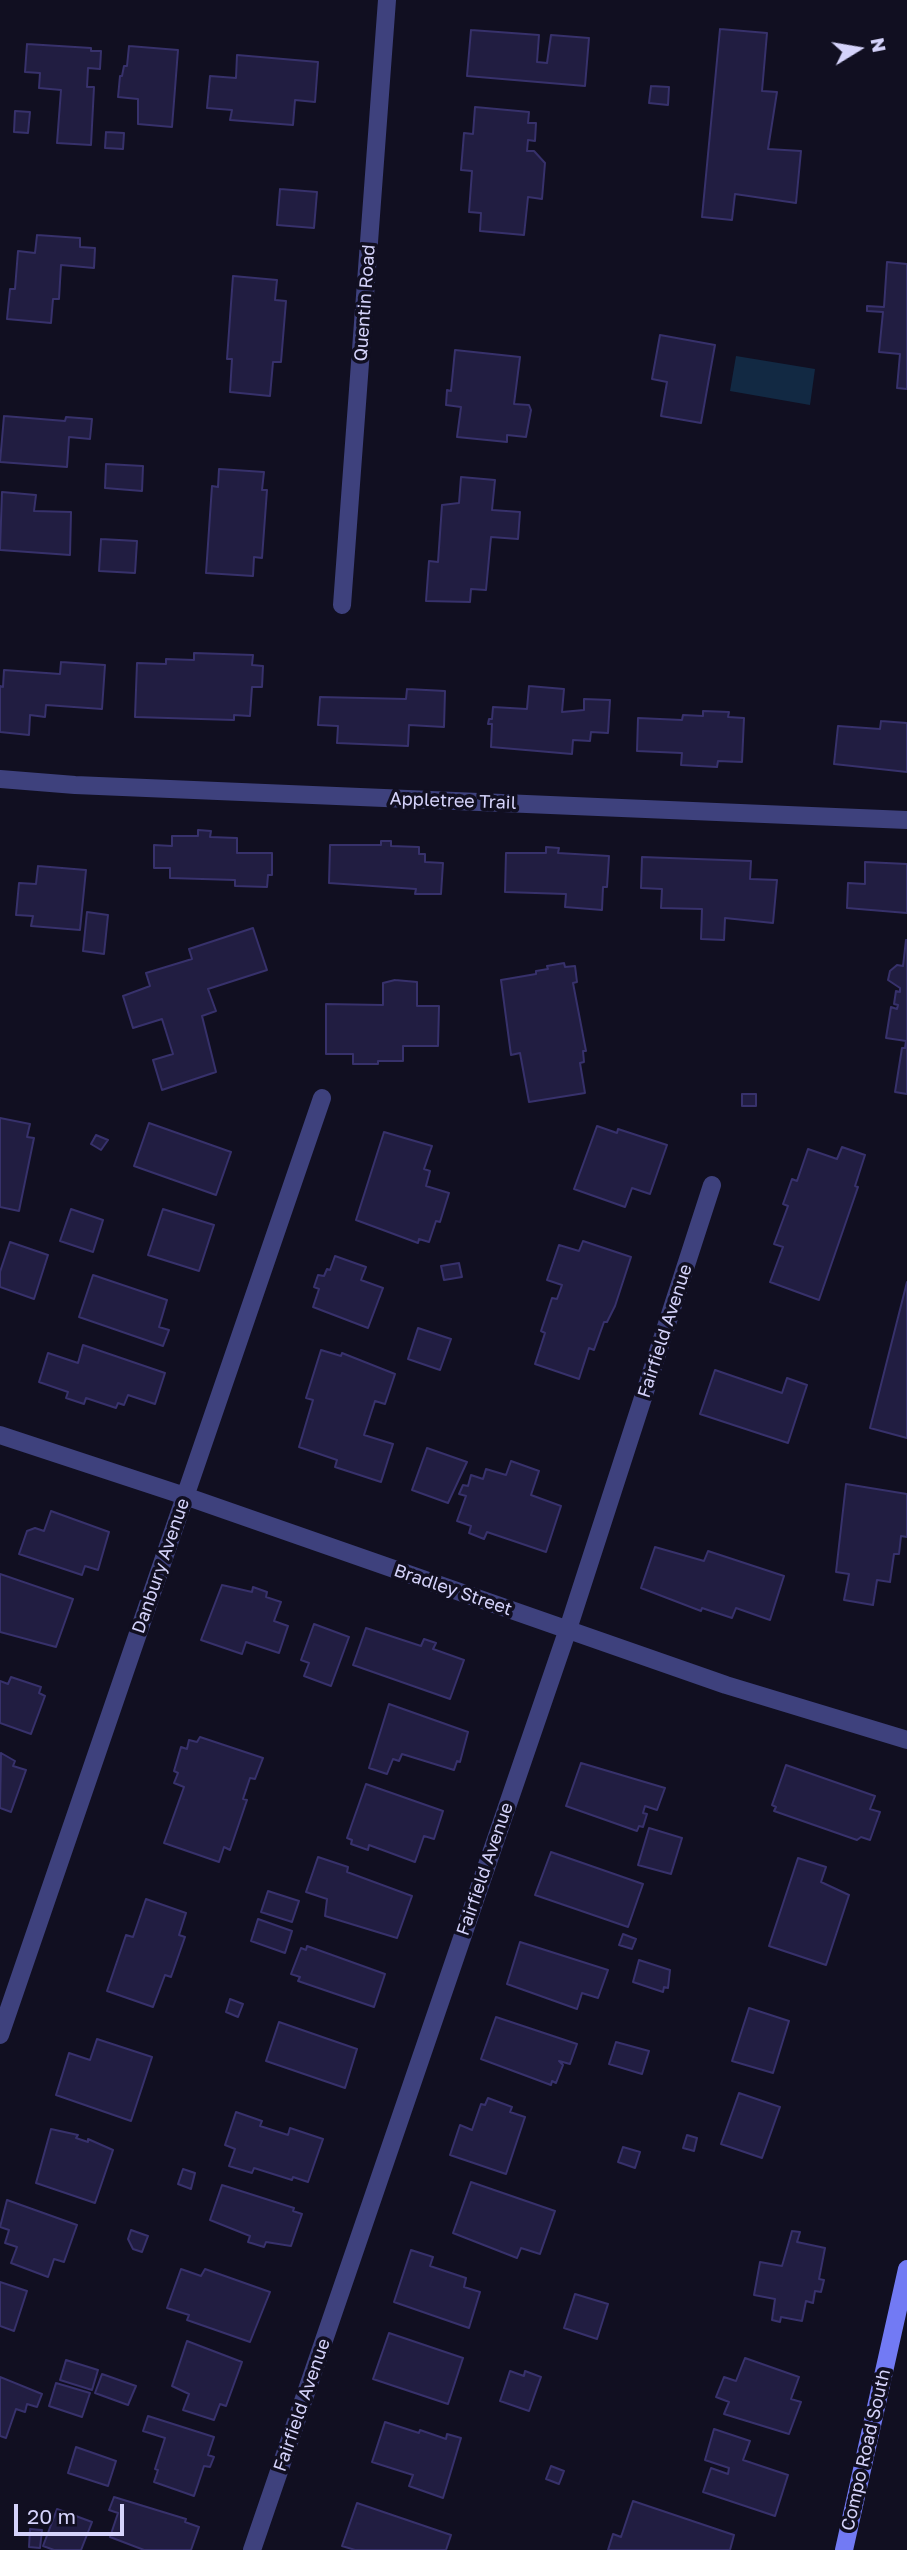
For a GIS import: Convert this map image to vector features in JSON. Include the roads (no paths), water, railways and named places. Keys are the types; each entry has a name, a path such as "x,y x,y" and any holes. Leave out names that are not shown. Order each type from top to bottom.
{"street":[{"name":"Quentin Road","path":"342,605 387,0"},
{"name":"Appletree Trail","path":"0,779 75,785 907,820"},
{"name":"Danbury Avenue","path":"0,2035 322,1098"},
{"name":"Fairfield Avenue","path":"252,2550 568,1629 712,1185"},
{"name":"Bradley Street","path":"0,1435 185,1496 726,1685 907,1740"},
{"name":"Compo Road South","path":"844,2550 907,2269"}],"water":[{"path":"736,356 815,369 810,405 730,391"}]}
